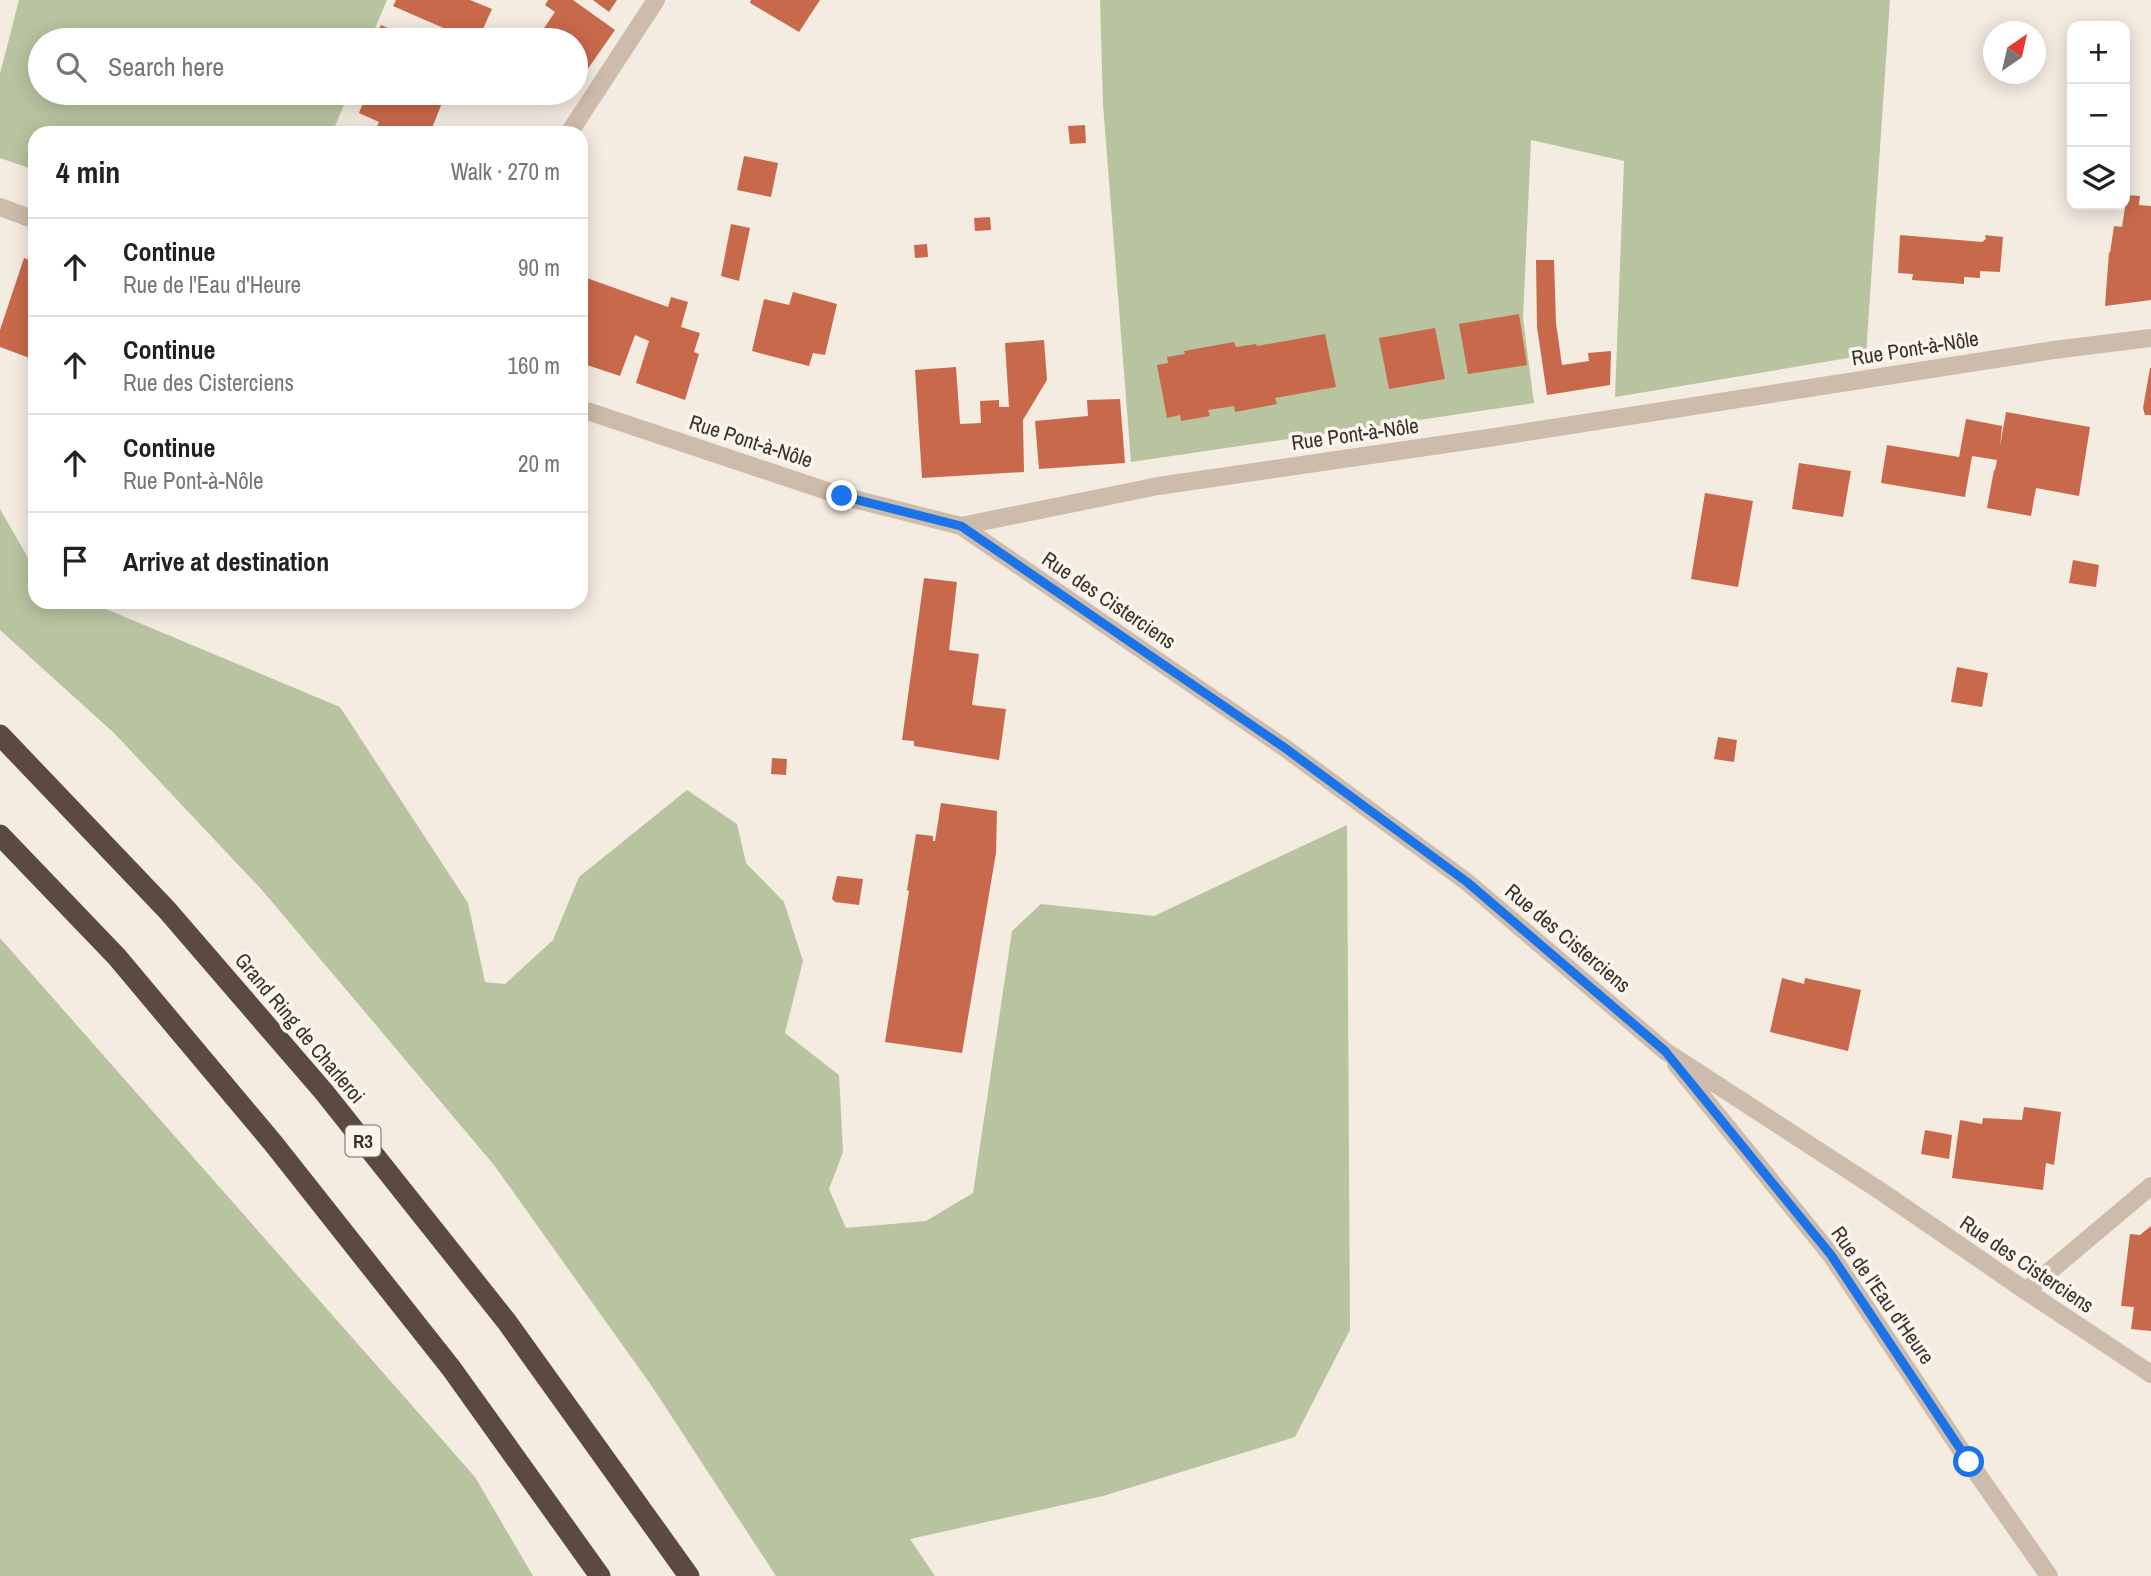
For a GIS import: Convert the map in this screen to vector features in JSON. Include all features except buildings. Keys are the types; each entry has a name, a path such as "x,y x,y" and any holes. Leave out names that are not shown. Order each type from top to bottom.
{"highway":[{"name":"Grand Ring de Charleroi","path":"0,735 167,910 324,1092 507,1322 689,1576"},
{"path":"0,835 117,957 273,1143 451,1368 600,1576"}],"street":[{"path":"588,104 656,0"},
{"path":"574,126 587,105"},
{"path":"0,207 28,217"},
{"name":"Rue Pont-à-Nôle","path":"588,411 842,496 961,526 1158,486 1515,434 2054,350 2151,338"},
{"name":"Rue des Cisterciens","path":"961,526 1285,748 1467,882 1665,1051 1882,1192 2151,1374"},
{"name":"Rue de l'Eau d'Heure","path":"1665,1051 1831,1255 1969,1462 2049,1576"},
{"path":"2026,1291 2151,1186"}],"green space":[{"path":"19,0 387,0 375,28 28,28 28,105 344,105 335,126 28,126 28,168 0,158 0,74"},
{"path":"1100,0 1890,0 1866,355 1615,397 1624,161 1531,140 1523,319 1534,403 1131,462 1103,104"},
{"path":"0,509 28,558 28,609 106,609 340,707 468,903 485,982 505,984 553,940 579,877 687,790 737,824 746,863 784,902 803,961 785,1033 839,1075 843,1152 829,1189 846,1228 926,1221 973,1193 1012,931 1041,904 1154,916 1347,825 1350,1330 1295,1437 1103,1496 910,1539 935,1576 776,1576 651,1385 494,1165 262,890 114,733 0,630"},
{"path":"0,938 475,1477 533,1576 0,1576"}],"route":[{"path":"842,496 961,526 1285,748 1467,882 1665,1051 1831,1255 1969,1462"}]}
